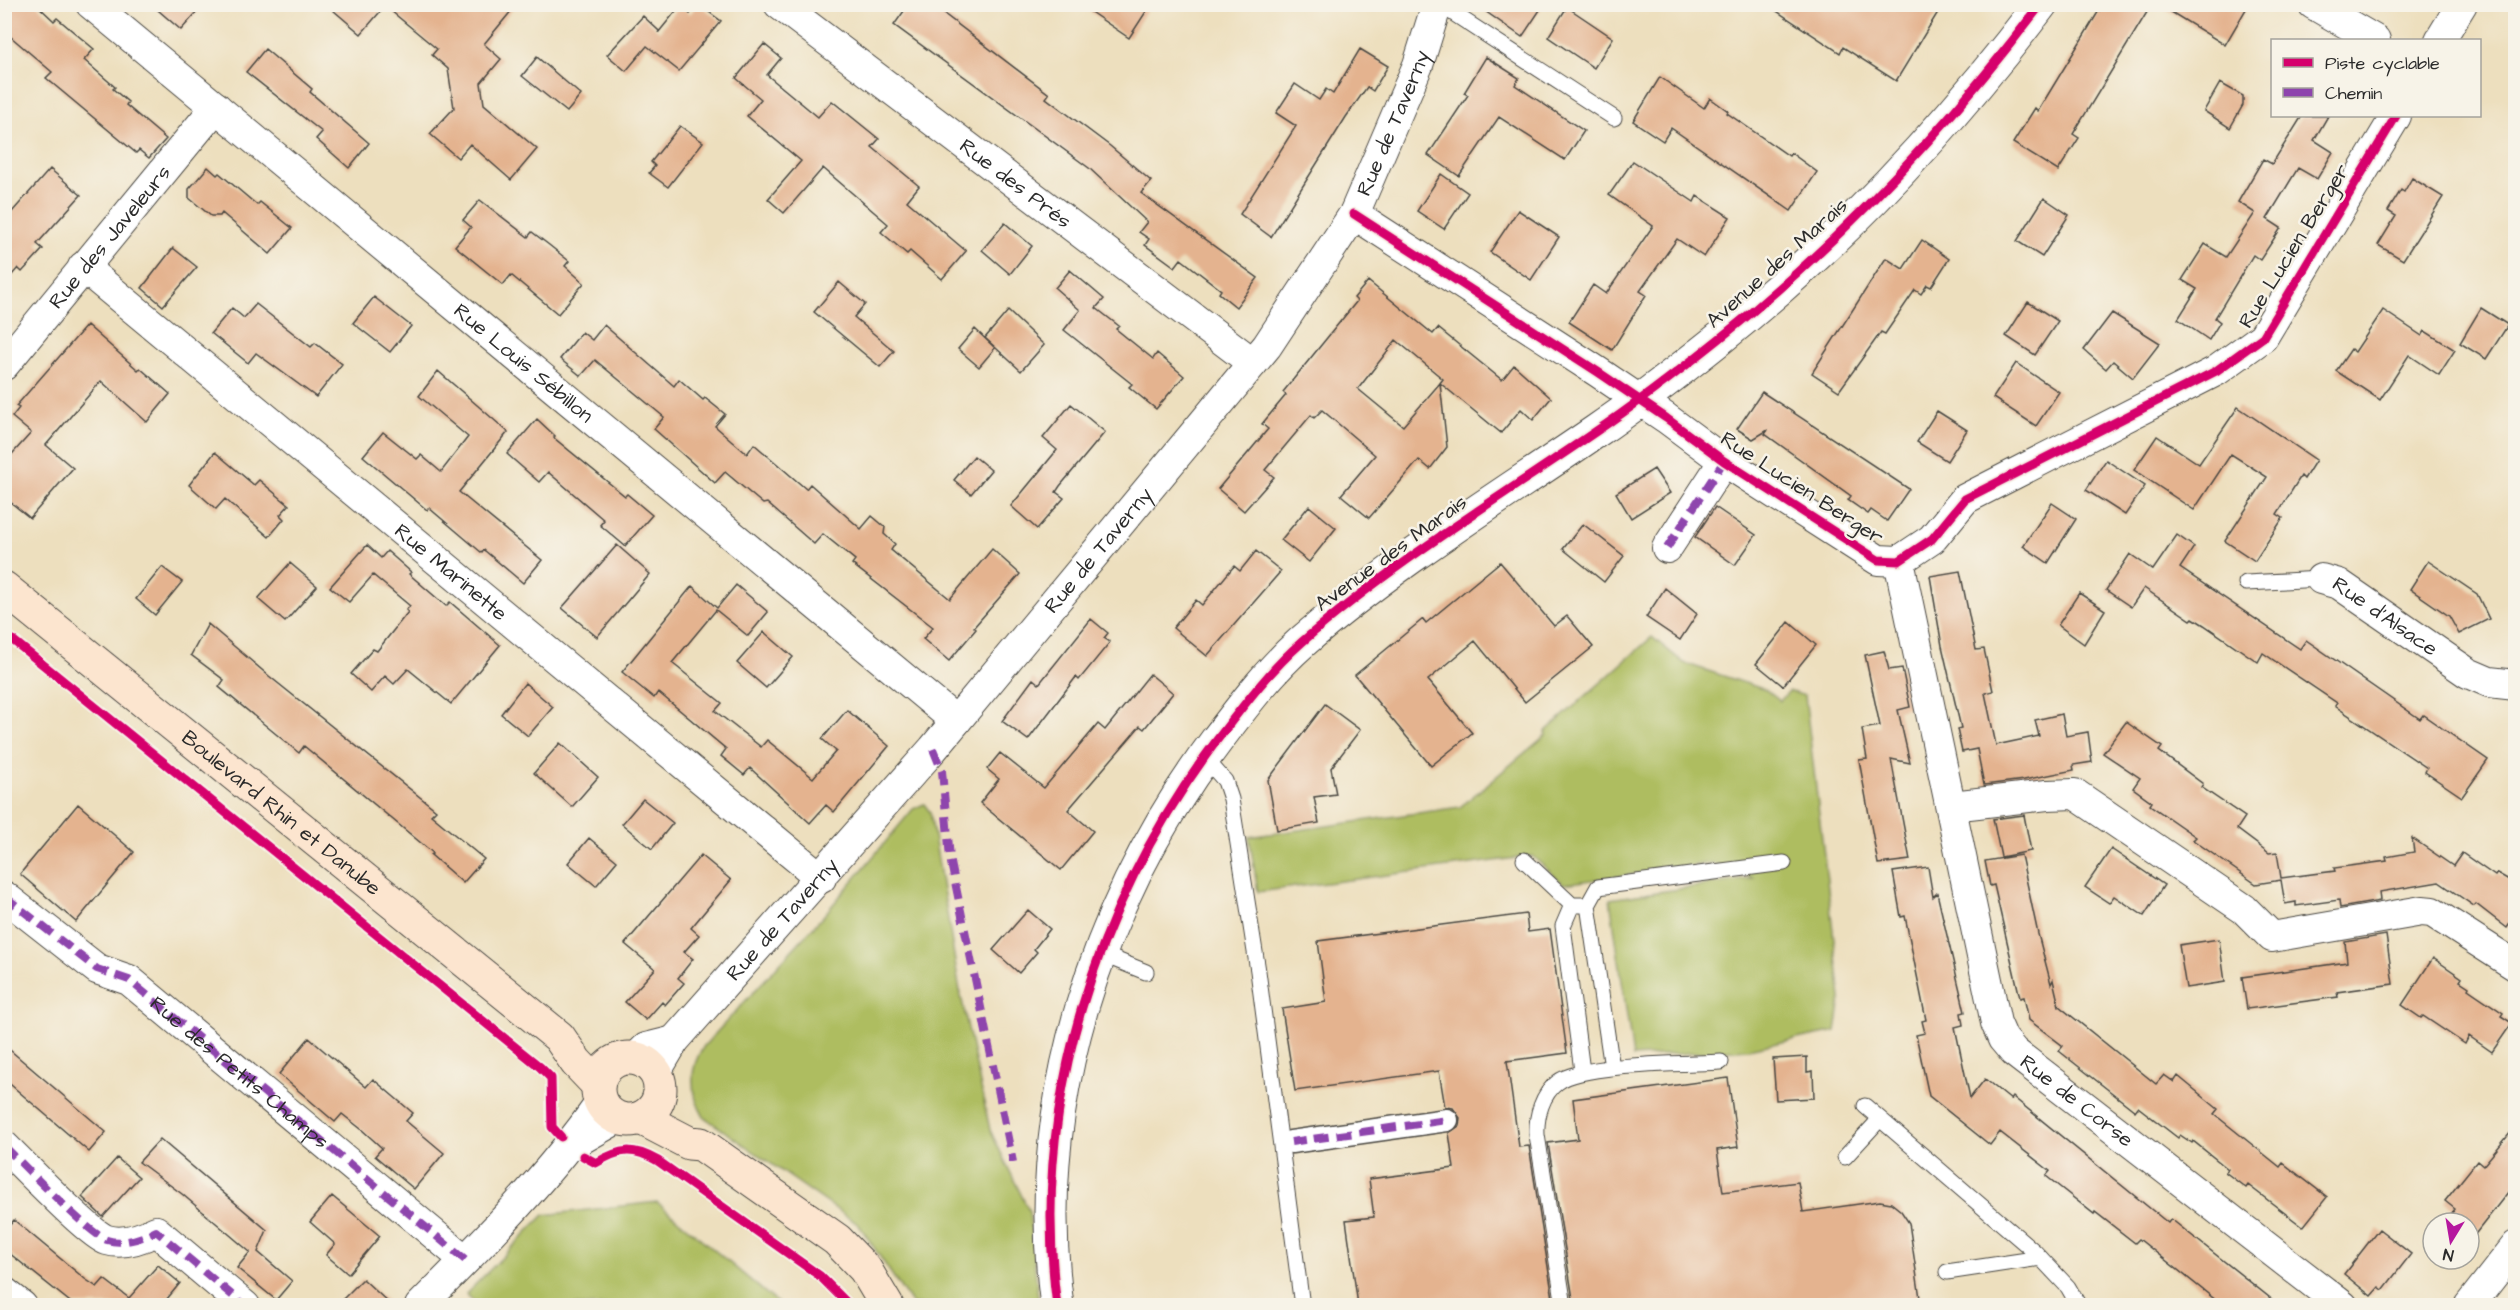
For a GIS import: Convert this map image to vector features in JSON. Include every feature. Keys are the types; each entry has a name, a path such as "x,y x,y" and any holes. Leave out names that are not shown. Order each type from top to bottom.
{"main road":[{"name":"Boulevard Rhin et Danube","path":"4,588 560,1038 589,1047 628,1089 697,1132 701,1144 837,1240 865,1269 887,1305"}],"street":[{"name":"Rue Louis Sébillon","path":"91,4 956,721"},
{"name":"Rue des Prés","path":"779,4 1253,363"},
{"name":"Rue de Taverny","path":"628,1089 821,878 956,721 1253,363 1354,214 1418,65 1438,4"},
{"name":"Avenue des Marais","path":"1057,1305 1052,1266 1051,1225 1055,1144 1074,1032 1099,953 1131,879 1159,827 1204,757 1269,675 1325,623 1386,574 1639,400 1736,325 1820,253 1889,184 2003,54 2041,4"},
{"path":"2313,4 2373,39"},
{"path":"2441,39 2462,4"},
{"name":"Rue des Javeleurs","path":"4,365 216,107"},
{"name":"Rue Lucien Berger","path":"1354,214 1639,400 1724,461 1878,560 1899,561 1932,539 1965,500 2216,371 2263,338 2395,117"},
{"name":"Rue Marinette","path":"83,267 821,878"},
{"path":"1667,548 1724,461"},
{"name":"Rue de Corse","path":"1899,561 1996,1023 2003,1039 2024,1059 2343,1305"},
{"name":"Rue d'Alsace","path":"2321,579 2339,584 2468,673 2489,682 2516,685"},
{"path":"1952,806 2075,794 2244,909 2272,937 2432,912 2516,966"},
{"name":"Rue des Petits Champs","path":"4,896 97,969 129,980 465,1260"},
{"path":"420,1305 465,1260 571,1145 628,1089"},
{"path":"1291,1142 1447,1120"},
{"path":"4,1146 89,1228 107,1240 137,1240 156,1231 245,1305"},
{"path":"2469,1305 2516,1246"},
{"path":"4,1292 22,1305"}],"lane":[{"path":"1438,4 1614,118"},
{"name":"Rue d'Alsace","path":"2246,583 2321,579"},
{"path":"1204,757 1225,781 1231,799 1258,971 1302,1305"},
{"path":"1524,860 1572,904 1588,905"},
{"path":"1612,1068 1588,905 1598,887 1785,863"},
{"path":"1572,904 1563,926 1582,1071"},
{"path":"1099,953 1146,972"},
{"path":"1564,1305 1536,1124 1540,1107 1558,1082 1582,1071 1721,1062"},
{"path":"1865,1106 2041,1258 2067,1287 2079,1305"},
{"path":"1845,1157 1880,1119"},
{"path":"1947,1272 2041,1258"}],"green space":[{"path":"1652,637 1684,663 1766,690 1780,701 1789,691 1805,696 1841,998 1836,1031 1748,1049 1633,1057 1610,899 1755,878 1711,863 1564,884 1532,856 1258,892 1249,837 1460,807 1546,735 1545,732"},
{"path":"924,804 930,812 960,991 990,1130 1029,1211 1039,1305 912,1305 859,1225 704,1117 696,1099 693,1072 704,1046 825,914 913,809"},
{"path":"657,1202 780,1305 479,1306 466,1294 544,1215"}],"building":[{"path":"4,4 36,4 54,21 57,18 94,49 84,60 115,87 113,89 128,102 126,105 166,139 149,158 139,150 136,153 46,78 52,72 4,31"},
{"path":"151,4 204,4 181,30"},
{"path":"326,4 517,4 484,44 501,59 481,83 484,104 537,149 511,180 470,144 458,158 430,134 454,108 448,69 432,55 437,49 385,6 361,34"},
{"path":"698,4 721,21 679,71 647,46 626,71 607,55 643,16 659,31 658,33 680,6 690,14"},
{"path":"909,4 931,4 1049,94 1046,98 1110,146 1151,181 1141,193 1258,278 1236,307 1219,293 1221,290 1181,259 1175,267 1145,245 1149,239 1139,232 1147,222 1089,168 894,25"},
{"path":"1079,4 1151,4 1129,38"},
{"path":"1475,4 1544,4 1522,37"},
{"path":"1766,4 1943,4 1896,81 1843,47 1840,53"},
{"path":"2103,4 2152,4 2073,134 2079,138 2058,171 2013,143 2035,108 2038,111"},
{"path":"2158,4 2249,4 2225,45"},
{"path":"1567,7 1613,38 1594,68 1548,37"},
{"path":"764,44 781,58 767,75 818,117 832,101 879,139 872,147 919,186 907,201 966,251 942,279 910,251 907,254 881,232 888,224 823,168 784,213 768,199 801,161 747,116 761,99 736,78"},
{"path":"265,49 312,89 310,92 369,143 349,168 316,139 322,132 246,72"},
{"path":"1360,49 1388,66 1373,91 1367,87 1346,117 1271,237 1240,214 1296,126 1276,113 1295,84 1319,100 1326,89 1333,94"},
{"path":"537,57 581,95 567,112 522,76"},
{"path":"1486,57 1519,78 1515,85 1584,131 1565,160 1499,117 1459,176 1428,155 1468,95 1464,93"},
{"path":"1660,77 1704,108 1710,98 1728,111 1727,113 1789,156 1791,153 1817,172 1791,211 1671,128 1663,141 1633,121"},
{"path":"2220,83 2243,96 2243,105 2230,128 2204,111"},
{"path":"2301,117 2327,117 2314,140 2333,152 2317,179 2298,168 2267,219 2281,228 2260,260 2253,255 2215,318 2220,322 2209,340 2178,319 2197,289 2182,280 2205,244 2226,257 2255,213 2238,202 2263,159 2272,164"},
{"path":"680,126 703,142 668,187 649,173 655,166 651,162"},
{"path":"1633,161 1694,202 1697,196 1730,217 1704,257 1677,239 1640,291 1646,295 1612,350 1569,322 1593,285 1606,294 1653,226 1609,195"},
{"path":"208,167 217,175 219,173 257,205 260,202 292,228 270,254 222,213 220,216 211,216 189,198 189,189"},
{"path":"50,169 81,195 37,244 43,249 22,272 18,268 4,284 4,221"},
{"path":"1441,174 1468,193 1444,229 1417,211"},
{"path":"2412,178 2443,197 2403,260 2378,245 2396,216 2388,211 2401,190 2404,192"},
{"path":"2044,198 2069,215 2042,257 2017,241"},
{"path":"480,200 528,237 532,232 569,261 565,266 584,283 558,314 511,275 503,285 455,246 471,227 463,220"},
{"path":"1518,210 1559,237 1531,280 1490,252"},
{"path":"1005,223 1032,246 1010,274 982,250"},
{"path":"1922,240 1949,259 1931,287 1927,285 1921,294 1915,290 1885,334 1881,332 1839,391 1812,373 1886,258 1903,269"},
{"path":"173,248 197,267 163,306 142,288"},
{"path":"1070,270 1104,299 1096,308 1119,326 1116,329 1153,359 1157,353 1184,376 1156,409 1129,387 1132,384 1064,330 1080,310 1055,288"},
{"path":"1368,281 1433,334 1438,328 1502,380 1514,365 1551,398 1533,420 1521,409 1501,433 1440,383 1447,447 1430,469 1419,460 1369,518 1341,495 1375,455 1322,410 1314,418 1311,415 1265,470 1274,477 1244,511 1218,489 1268,429 1262,424 1286,395 1283,392 1357,301 1354,298","holes":["1396,340 1443,379 1403,426 1358,389"]},
{"path":"839,282 865,304 854,317 894,351 880,367 814,312"},
{"path":"374,297 411,326 390,352 353,323"},
{"path":"2028,302 2058,321 2035,355 2006,336"},
{"path":"256,304 311,347 315,343 342,364 316,397 256,353 248,363 211,333 232,308 244,318"},
{"path":"2481,308 2508,325 2486,359 2460,343"},
{"path":"2383,310 2422,336 2425,331 2455,350 2439,375 2409,355 2380,400 2336,371 2351,349 2355,352"},
{"path":"1008,311 1044,345 1021,371 985,338"},
{"path":"2112,313 2160,343 2133,378 2113,361 2106,369 2084,350"},
{"path":"87,325 138,370 140,368 170,394 147,422 101,381 46,445 73,468 30,518 4,497 4,463 31,433 12,417 19,408 16,406"},
{"path":"604,325 674,386 679,379 703,400 705,398 725,414 715,426 747,454 754,444 806,489 810,484 861,529 872,516 885,527 884,534 895,544 891,550 950,599 992,549 1020,574 974,627 976,629 949,661 923,639 933,627 852,564 855,560 823,534 814,544 767,503 763,504 725,472 715,483 654,429 664,417 595,360 581,376 560,359 582,332 592,340"},
{"path":"975,329 995,348 979,367 958,349"},
{"path":"2016,363 2059,392 2036,426 1993,398"},
{"path":"438,371 508,432 459,492 542,560 523,583 484,550 482,553 429,508 427,510 363,456 383,432 417,459 421,455 441,472 468,437 419,396"},
{"path":"1762,392 1909,489 1887,521 1871,510 1868,514 1848,500 1851,496 1765,434 1768,430 1753,439 1737,429"},
{"path":"1071,404 1105,432 1060,486 1056,492 1064,498 1037,529 1011,506 1057,450 1043,438"},
{"path":"2238,407 2316,460 2304,479 2301,476 2277,514 2283,518 2255,561 2225,541 2267,477 2231,454 2194,510 2134,470 2157,436 2199,464"},
{"path":"1937,411 1967,430 1947,461 1917,442"},
{"path":"537,419 555,436 554,438 652,515 625,546 600,525 604,520 548,472 539,482 507,454"},
{"path":"215,452 254,485 259,480 289,505 280,515 284,519 269,537 225,499 216,509 189,485"},
{"path":"974,456 991,470 971,494 954,480"},
{"path":"2106,460 2145,486 2125,515 2086,490"},
{"path":"1654,469 1670,493 1631,518 1616,493"},
{"path":"2052,503 2076,519 2048,563 2023,546"},
{"path":"1309,506 1336,528 1309,562 1281,540"},
{"path":"1715,507 1756,535 1735,565 1695,537"},
{"path":"1583,524 1624,556 1604,582 1563,549"},
{"path":"2177,535 2194,547 2180,568 2300,649 2306,640 2420,719 2423,715 2488,760 2462,797 2425,772 2427,768 2335,706 2337,703 2263,653 2258,662 2144,588 2131,607 2106,590 2130,554 2153,570"},
{"path":"367,545 381,558 387,551 411,572 409,574 446,606 450,602 500,645 451,704 408,669 394,684 385,676 371,692 351,674 373,649 377,651 408,612 406,610 410,606 373,575 349,602 330,587"},
{"path":"617,545 650,574 597,637 562,608"},
{"path":"1256,551 1281,571 1207,656 1173,628 1196,600 1202,605 1234,566 1240,571"},
{"path":"2428,561 2477,594 2489,619 2459,634 2449,616 2410,589"},
{"path":"1500,562 1554,626 1567,616 1593,647 1525,702 1475,641 1428,680 1472,733 1431,766 1355,675 1423,619 1426,623"},
{"path":"290,563 317,586 285,622 258,599"},
{"path":"162,567 182,582 155,615 136,599"},
{"path":"1960,571 1976,650 1984,649 1993,691 1985,693 1996,745 2039,736 2035,720 2062,714 2066,736 2088,732 2092,762 2073,765 2074,770 1984,785 1977,749 1962,752 1957,729 1961,728 1942,646 1930,576"},
{"path":"736,585 768,612 748,636 716,610 672,663 722,703 715,711 761,747 767,740 813,778 836,751 822,739 847,710 889,746 834,812 826,805 810,823 750,768 744,775 721,756 726,749 658,692 654,698 622,672 692,586 717,608"},
{"path":"1665,588 1697,614 1680,640 1646,617"},
{"path":"2079,593 2105,610 2084,644 2058,625"},
{"path":"1091,619 1108,633 1104,638 1110,642 1079,680 1076,677 1028,740 1002,721 1033,679 1039,684"},
{"path":"1789,622 1816,645 1783,686 1756,664"},
{"path":"208,624 436,810 431,815 484,859 463,883 431,855 433,853 304,746 299,753 219,687 224,680 191,655"},
{"path":"764,632 793,657 766,688 737,663"},
{"path":"1884,651 1889,670 1902,668 1910,707 1898,710 1910,763 1891,759 1910,860 1878,864 1859,760 1867,759 1862,729 1880,726 1865,655"},
{"path":"1150,674 1173,693 1144,729 1140,726 1068,810 1093,831 1061,870 980,803 999,779 987,769 1000,753 1044,788 1098,724 1105,730"},
{"path":"525,683 553,707 528,736 501,714"},
{"path":"1325,704 1360,730 1331,768 1336,794 1314,797 1319,823 1277,830 1268,780"},
{"path":"2126,722 2162,747 2159,751 2203,784 2201,787 2245,817 2237,829 2269,853 2277,852 2281,878 2387,861 2386,857 2414,852 2412,838 2453,866 2462,853 2495,876 2497,873 2516,884 2516,915 2507,928 2476,904 2474,906 2439,882 2379,892 2380,901 2340,908 2339,900 2296,906 2296,902 2285,904 2281,880 2256,884 2193,840 2196,837 2150,805 2152,802 2133,788 2140,778 2103,753"},
{"path":"560,743 598,777 572,807 534,773"},
{"path":"643,799 673,823 652,849 622,824"},
{"path":"78,804 134,852 76,922 20,874"},
{"path":"2024,815 2031,851 2001,857 1993,819"},
{"path":"589,838 617,861 596,886 568,863"},
{"path":"2111,849 2164,885 2144,916 2114,896 2109,903 2085,887"},
{"path":"701,855 731,880 691,928 699,935 684,952 693,959 678,978 684,983 665,1005 662,1002 646,1020 625,1002 655,969 625,944"},
{"path":"2021,855 2038,934 2059,1006 2156,1084 2164,1075 2174,1082 2178,1076 2218,1109 2214,1114 2280,1167 2283,1163 2327,1197 2303,1227 2248,1185 2246,1188 2225,1172 2228,1169 2193,1141 2192,1143 2180,1135 2178,1138 2138,1107 2135,1111 2059,1051 2063,1046 2029,1020 2024,997 2020,998 1994,885 1990,886 1985,861"},
{"path":"1928,867 1933,897 1937,893 1965,1012 1961,1013 1963,1025 1955,1027 1970,1098 1985,1079 2011,1100 2013,1097 2168,1223 2171,1219 2279,1305 2222,1305 2139,1239 2135,1243 2095,1212 2094,1214 2046,1176 2050,1171 2000,1132 1990,1145 1929,1096 1916,1035 1925,1033 1922,1021 1926,1020 1905,916 1901,917 1893,872"},
{"path":"1028,910 1050,929 1034,949 1037,952 1019,973 993,950"},
{"path":"1526,914 1528,932 1550,929 1567,1053 1507,1061 1519,1147 1529,1146 1554,1305 1358,1305 1346,1220 1374,1217 1369,1179 1454,1168 1449,1133 1459,1126 1460,1118 1453,1108 1445,1107 1439,1071 1295,1091 1282,1009 1326,1002 1318,941"},
{"path":"2386,935 2393,984 2337,992 2338,997 2247,1009 2242,977 2347,962 2345,942"},
{"path":"2219,939 2225,982 2186,988 2179,945"},
{"path":"2433,958 2462,978 2460,981 2469,987 2468,989 2503,1013 2501,1016 2512,1023 2492,1052 2469,1036 2465,1044 2402,1005"},
{"path":"309,1038 366,1087 373,1079 413,1113 406,1121 444,1153 414,1189 375,1156 382,1148 361,1129 342,1114 335,1122 279,1074"},
{"path":"4,1045 106,1132 89,1152 4,1079"},
{"path":"1807,1057 1807,1072 1813,1071 1814,1098 1776,1100 1773,1059"},
{"path":"1728,1078 1738,1147 1717,1150 1723,1192 1798,1182 1803,1212 1880,1201 1891,1203 1901,1211 1909,1223 1921,1305 1574,1305 1548,1143 1578,1139 1573,1099"},
{"path":"2516,1126 2516,1182 2481,1227 2481,1211 2453,1211 2455,1209 2445,1201 2477,1161 2483,1166"},
{"path":"160,1139 267,1230 258,1252 292,1281 276,1300 237,1268 250,1252 182,1194 139,1162"},
{"path":"117,1158 139,1177 103,1217 82,1197"},
{"path":"332,1196 380,1236 348,1274 326,1255 335,1244 310,1222"},
{"path":"14,1220 97,1287 104,1279 129,1298 158,1265 180,1283 162,1305 74,1305 4,1249 4,1232"},
{"path":"2379,1229 2411,1254 2383,1290 2379,1287 2371,1296 2344,1274"},
{"path":"363,1279 391,1305 337,1305"}],"marked path":[{"path":"1667,548 1724,461"},
{"path":"933,749 942,771 950,858 1013,1162"},
{"path":"4,896 97,969 129,980 465,1260"},
{"path":"1291,1142 1447,1120"},
{"path":"4,1146 72,1213 98,1235 107,1240 119,1242 139,1238 156,1231 245,1306"}],"cycle path":[{"path":"1057,1306 1051,1231 1054,1155 1064,1081 1082,1008 1107,936 1138,868 1175,802 1217,740 1278,665 1337,613 1372,585 1674,375 1808,263 1850,223 1930,139 2041,4"},
{"path":"1354,214 1598,372 1724,461 1878,560 1899,561 1932,539 1965,499 2216,371 2263,337 2395,117"},
{"path":"4,633 540,1067 551,1078 552,1127 561,1137"},
{"path":"583,1156 596,1163 613,1154 627,1151 641,1153 658,1161 820,1276 850,1306"}]}
